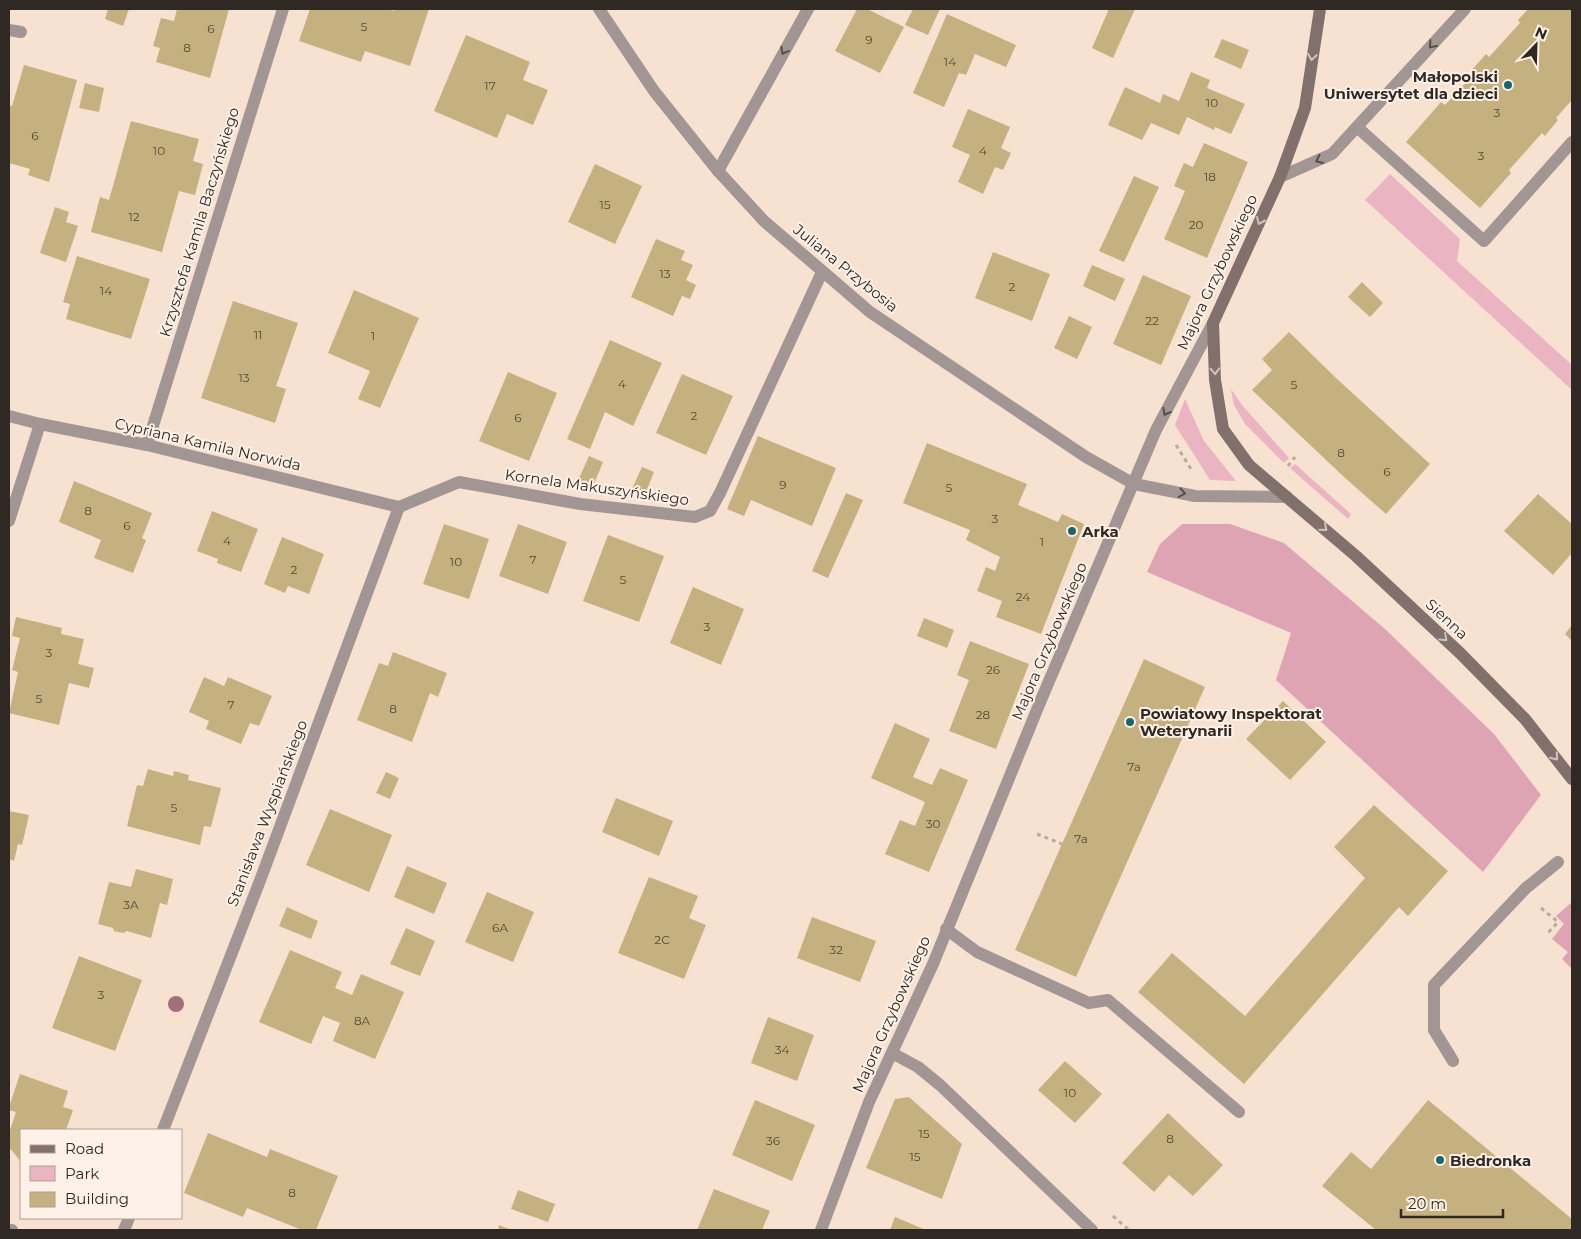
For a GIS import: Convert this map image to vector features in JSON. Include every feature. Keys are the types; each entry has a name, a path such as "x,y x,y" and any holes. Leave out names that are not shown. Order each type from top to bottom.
{"street":[{"name":"Krzysztofa Kamila Baczyńskiego","path":"147,445 283,9"},
{"name":"Juliana Przybosia","path":"599,9 654,91 718,170 764,221 870,312 1086,457 1134,484"},
{"path":"718,170 808,9"},
{"name":"Majora Grzybowskiego","path":"820,1230 869,1102 946,929 1156,430 1214,323 1280,177 1305,108 1320,9"},
{"path":"1280,177 1332,154 1465,9"},
{"path":"1358,127 1484,241 1572,142"},
{"name":"Kornela Makuszyńskiego","path":"399,506 458,482 580,504 696,517 710,511 822,272"},
{"name":"Sienna","path":"1214,323 1216,380 1223,429 1249,464 1356,556 1460,653 1525,720 1572,778"},
{"name":"Cypriana Kamila Norwida","path":"9,416 147,445 399,506"},
{"path":"9,521 40,424"},
{"path":"1134,484 1195,496 1287,497"},
{"name":"Stanisława Wyspiańskiego","path":"163,1129 265,869 399,506"},
{"path":"1453,1061 1434,1030 1434,985 1526,888 1558,862"},
{"path":"946,929 977,952 1089,1003 1108,1000 1239,1112"},
{"path":"892,1053 918,1066 940,1085 1092,1230"}],"path":[{"path":"1175,444 1195,477"},
{"path":"1285,469 1296,457"},
{"path":"1037,834 1062,844"},
{"path":"1537,905 1558,922 1547,934"}],"green space":[{"path":"1390,174 1460,239 1457,261 1572,365 1572,390 1365,200"},
{"path":"1231,389 1242,405 1289,458 1284,463 1245,424 1234,405"},
{"path":"1185,399 1204,441 1236,481 1210,480 1175,425"},
{"path":"1295,464 1351,514 1348,519 1290,468"}],"shaded area":[{"path":"1182,524 1230,524 1284,543 1385,629 1494,734 1541,795 1483,872 1276,680 1291,633 1147,572 1160,544"},
{"path":"1572,902 1572,969 1562,959 1568,952 1552,939 1564,924 1556,916"}],"building":[{"path":"108,9 129,9 123,26 105,19"},
{"path":"177,9 229,9 210,78 156,62 160,48 153,46 161,18 174,21"},
{"path":"310,9 388,9 394,11 394,9 429,9 410,66 365,51 361,62 299,41"},
{"path":"857,9 867,9 904,27 880,73 835,51"},
{"path":"913,9 940,9 928,35 905,25"},
{"path":"1109,9 1135,9 1113,58 1092,48"},
{"path":"1528,9 1572,9 1572,100 1556,118 1558,120 1545,136 1542,133 1509,170 1511,173 1480,208 1406,142 1441,102 1445,105 1473,75 1470,72 1486,54 1489,57 1520,23 1518,20"},
{"path":"947,14 1016,45 1006,67 975,54 966,75 959,73 944,107 913,93"},
{"path":"466,35 530,62 523,80 548,90 533,125 507,114 497,138 434,111"},
{"path":"1222,39 1249,50 1241,69 1214,57"},
{"path":"24,65 77,80 49,182 28,175 30,169 9,163 9,105 12,106"},
{"path":"1191,72 1210,80 1207,88 1245,104 1231,134 1215,127 1214,130 1187,117 1179,135 1151,123 1142,140 1108,125 1125,87 1160,103 1163,94 1179,101"},
{"path":"85,83 104,88 99,112 79,108"},
{"path":"968,109 1010,127 1001,148 1011,153 1003,170 995,167 983,194 958,182 970,155 952,147"},
{"path":"131,121 199,139 193,161 203,164 195,195 179,191 162,252 91,232 100,197 109,200"},
{"path":"1204,143 1248,162 1207,258 1164,239 1185,191 1174,186 1184,163 1193,167"},
{"path":"595,164 642,186 615,244 568,222"},
{"path":"1134,176 1159,187 1124,262 1099,251"},
{"path":"55,207 69,212 66,222 78,226 66,262 40,253"},
{"path":"656,239 685,251 681,260 693,265 686,280 696,285 690,299 682,296 673,316 631,297"},
{"path":"993,252 1050,274 1032,321 975,298"},
{"path":"77,256 150,279 131,339 66,319 70,304 63,302"},
{"path":"1092,265 1125,279 1115,301 1083,286"},
{"path":"1143,275 1191,296 1161,365 1113,344"},
{"path":"1362,282 1383,303 1370,317 1348,297"},
{"path":"354,290 419,318 380,408 358,399 370,371 328,353"},
{"path":"233,301 298,323 276,386 286,389 275,423 201,398"},
{"path":"1069,316 1092,327 1077,359 1054,348"},
{"path":"1289,332 1430,464 1386,514 1252,390 1272,370 1262,359"},
{"path":"610,340 662,363 633,426 605,412 590,449 567,439"},
{"path":"508,372 557,393 529,461 479,441"},
{"path":"682,374 733,396 706,455 656,433"},
{"path":"758,436 836,468 812,526 751,500 744,516 727,509"},
{"path":"927,443 1027,484 1018,505 1058,522 1062,514 1084,524 1041,634 996,617 1002,601 977,591 986,567 995,571 1000,557 966,540 970,530 903,503"},
{"path":"589,456 603,462 592,489 577,483"},
{"path":"642,467 654,472 644,497 631,491"},
{"path":"74,481 152,513 142,538 146,540 133,573 94,558 101,540 59,522"},
{"path":"846,493 863,500 828,578 812,571"},
{"path":"1538,494 1572,524 1572,553 1553,575 1504,531"},
{"path":"212,511 258,529 241,572 217,563 218,559 197,551"},
{"path":"444,524 489,539 469,599 423,584"},
{"path":"518,524 567,542 548,594 499,576"},
{"path":"608,535 664,556 639,622 583,601"},
{"path":"282,537 324,554 309,594 288,586 285,593 264,584"},
{"path":"693,587 744,609 721,665 670,643"},
{"path":"16,617 62,628 61,634 84,639 78,664 94,668 89,688 69,683 59,725 9,713 18,672 12,670 20,638 12,636"},
{"path":"924,618 954,630 947,648 917,636"},
{"path":"1572,625 1572,641 1565,634"},
{"path":"970,641 1029,664 996,749 949,731 969,680 957,675"},
{"path":"393,652 447,673 438,697 430,693 412,742 357,720 379,663 388,666"},
{"path":"1144,659 1205,687 1076,977 1015,950"},
{"path":"204,677 224,686 228,677 272,696 259,726 250,723 241,744 206,729 209,721 189,712"},
{"path":"1283,701 1326,742 1290,780 1246,739"},
{"path":"895,723 930,739 913,777 932,785 940,768 968,780 929,872 885,854 900,820 915,826 925,802 871,778"},
{"path":"148,769 173,776 174,771 189,775 188,780 221,788 211,827 204,826 200,845 127,826 137,785 143,786"},
{"path":"386,772 399,778 390,799 376,793"},
{"path":"616,798 673,821 659,856 602,832"},
{"path":"1374,805 1448,871 1408,916 1399,907 1244,1084 1138,992 1172,953 1245,1016 1365,878 1334,847"},
{"path":"330,809 392,835 369,892 306,865"},
{"path":"9,811 29,815 22,845 18,844 14,861 9,859"},
{"path":"407,866 447,883 434,914 394,897"},
{"path":"136,869 173,879 167,905 160,903 151,938 127,931 123,933 114,931 113,928 98,924 109,882 131,887"},
{"path":"649,877 698,896 689,918 706,925 684,979 618,953"},
{"path":"487,892 534,912 513,962 465,942"},
{"path":"287,907 318,921 311,939 279,926"},
{"path":"812,917 876,941 860,982 797,958"},
{"path":"406,928 435,941 420,976 390,964"},
{"path":"290,950 342,972 335,988 352,995 361,974 404,992 375,1059 333,1041 340,1023 323,1016 311,1044 259,1022"},
{"path":"79,956 142,980 115,1051 52,1028"},
{"path":"768,1017 814,1035 797,1081 751,1063"},
{"path":"1065,1061 1102,1094 1075,1123 1038,1090"},
{"path":"20,1074 68,1091 63,1107 73,1110 66,1129 20,1129 20,1161 9,1147 9,1133 16,1112 9,1110"},
{"path":"909,1097 962,1144 942,1199 866,1168 895,1099"},
{"path":"755,1100 815,1125 792,1181 732,1155"},
{"name":"Biedronka","path":"1428,1100 1572,1219 1572,1230 1376,1230 1322,1186 1351,1152 1371,1169"},
{"path":"1168,1113 1223,1165 1193,1196 1169,1175 1154,1192 1122,1163"},
{"path":"208,1133 267,1157 270,1149 338,1176 316,1230 302,1230 247,1208 243,1217 184,1193"},
{"path":"714,1189 770,1211 762,1230 697,1230"},
{"path":"518,1190 555,1204 548,1222 511,1209"},
{"path":"895,1217 926,1230 890,1230"},
{"path":"499,1225 512,1230 498,1230"}],"place":[{"name":"Małopolski Uniwersytet dla dzieci","path":"1508,85"},
{"name":"Arka","path":"1072,531"},
{"name":"Powiatowy Inspektorat Weterynarii","path":"1130,722"},
{"name":"Biedronka","path":"1440,1160"}]}
